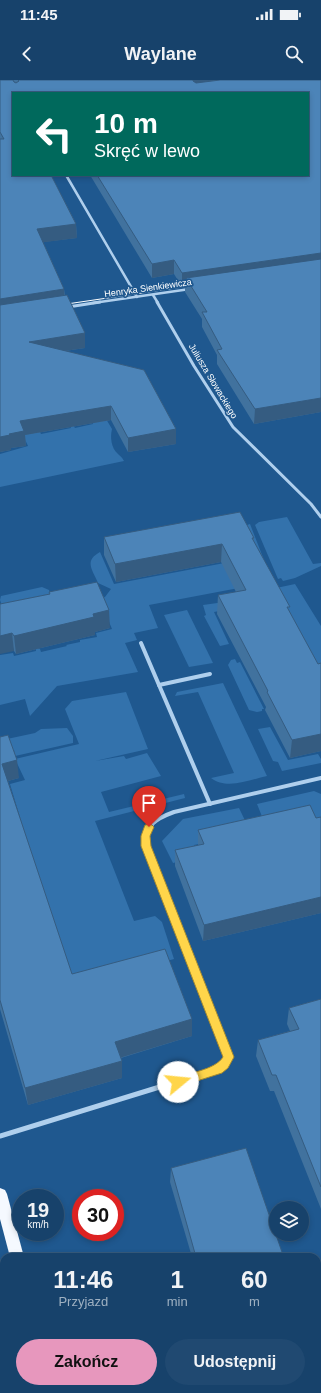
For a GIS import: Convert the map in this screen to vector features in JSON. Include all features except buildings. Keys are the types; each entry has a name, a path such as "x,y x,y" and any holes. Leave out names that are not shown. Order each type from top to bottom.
{"main road":[{"path":"0,1194 16,1253"}],"street":[{"path":"67,176 137,297"},
{"name":"Henryka Sienkiewicza","path":"62,308 193,289"},
{"name":"Juliusza Słowackiego","path":"153,295 224,414 241,436 311,504 321,517"},
{"path":"141,643 210,804"},
{"path":"159,685 210,674"},
{"path":"0,1136 218,1069 224,1065 229,1057 226,1047 146,846 146,836 149,827 158,818 174,812 321,778"}],"shaded area":[{"path":"106,419 112,429 112,446 124,461 0,487 0,454 28,446 23,435 40,432 41,434 71,428 70,426 73,425 75,428"},
{"path":"287,517 313,564 321,563 321,566 295,578 283,581 281,578 278,579 255,525 259,522"},
{"path":"250,524 271,578 270,582 149,605 158,628 134,633 137,640 125,643 138,672 57,686 30,716 25,699 0,705 0,655 13,653 14,656 36,651 36,649 40,649 41,652 67,646 66,645 80,642 80,640 97,637 96,633 112,629 107,617 87,601 105,597 111,589 98,583 91,566 92,559 95,555 100,552 114,584 256,557 244,526"},
{"path":"295,584 321,626 321,678 241,607 214,612 229,644 220,646 204,616 206,615 203,605 246,599 243,595"},
{"path":"42,587 49,590 53,606 7,620 0,600 1,596"},
{"path":"187,610 213,663 189,667 164,615"},
{"path":"235,659 237,663 240,662 264,709 262,709 262,711 257,712 249,710 228,665 231,660"},
{"path":"223,683 267,776 246,782 231,784 217,782 211,778 234,773 198,692 175,696 177,692"},
{"path":"126,692 148,749 95,761 124,756 126,759 147,753 161,776 101,792 109,812 184,794 185,798 95,821 134,921 155,916 162,922 174,959 83,984 74,997 10,784 25,780 15,759 79,744 65,709 72,701"},
{"path":"270,727 288,760 318,754 321,759 321,763 282,771 278,762 273,761 258,729"},
{"path":"67,728 73,736 73,743 15,756 14,750 0,754 7,739 35,733 41,729"},
{"path":"314,791 321,794 321,831 267,829 257,804"},
{"path":"239,808 252,835 243,834 194,845 199,857 173,863 162,841 183,819"}],"tram line":[{"path":"60,305 196,285"}],"route":[{"path":"149,827 146,836 146,846 229,1057 224,1065 218,1069 178,1082"}]}
